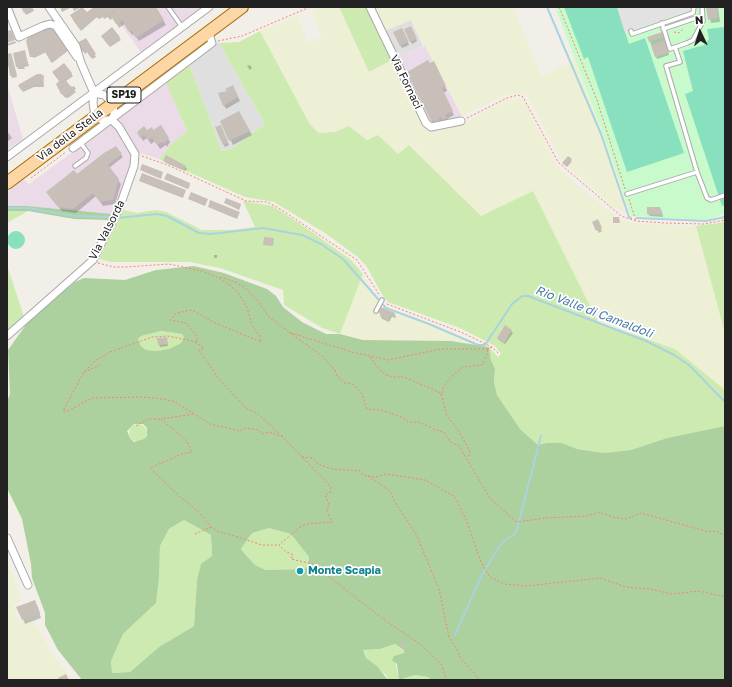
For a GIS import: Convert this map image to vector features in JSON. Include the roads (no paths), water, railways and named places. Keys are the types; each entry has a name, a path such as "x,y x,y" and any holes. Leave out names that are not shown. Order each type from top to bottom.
{"main road":[{"name":"Via della Stella","path":"7,183 242,7"}],"street":[{"path":"7,7 19,37 50,24 56,26 81,63"},
{"path":"49,7 76,46 81,63 94,93 92,103 96,116 102,120 112,120 114,114 113,103 104,95 94,93"},
{"name":"Via della Stella","path":"7,157 209,7"},
{"name":"Via Fornaci","path":"370,7 428,125 430,127 461,120"},
{"name":"Via della Stella","path":"73,148 212,43 210,37 211,31"},
{"name":"Via Valsorda","path":"7,336 93,260 120,206 132,175 135,154 119,127 112,120"},
{"path":"7,538 28,585"}],"lane":[{"path":"168,7 182,27"},
{"path":"631,31 632,34 647,27 679,16 693,13 694,7"},
{"path":"663,22 670,48 694,40 703,21 702,7"},
{"path":"664,29 702,16"},
{"path":"675,47 680,62 666,66 697,172 707,198 711,200 725,195"},
{"path":"75,166 86,158 88,153 80,142"},
{"path":"627,194 697,172"},
{"path":"376,311 382,300"}],"waterway":[{"path":"547,7 601,134 629,217 631,218"},
{"name":"Rio Valle di Camaldoli","path":"7,208 28,208 75,216 113,217"},
{"name":"Rio Valle di Camaldoli","path":"117,218 157,214 167,216 199,233 211,234 263,228 302,235 321,244 343,259 386,308 429,324 478,345 485,345 512,304 522,296 528,296 646,341 674,355 689,365 725,402"},
{"path":"637,218 706,221 725,217"},
{"path":"455,635 481,577 497,550 505,540 516,533 541,436"}],"place":[{"name":"Monte Scapia","path":"300,571"}]}
